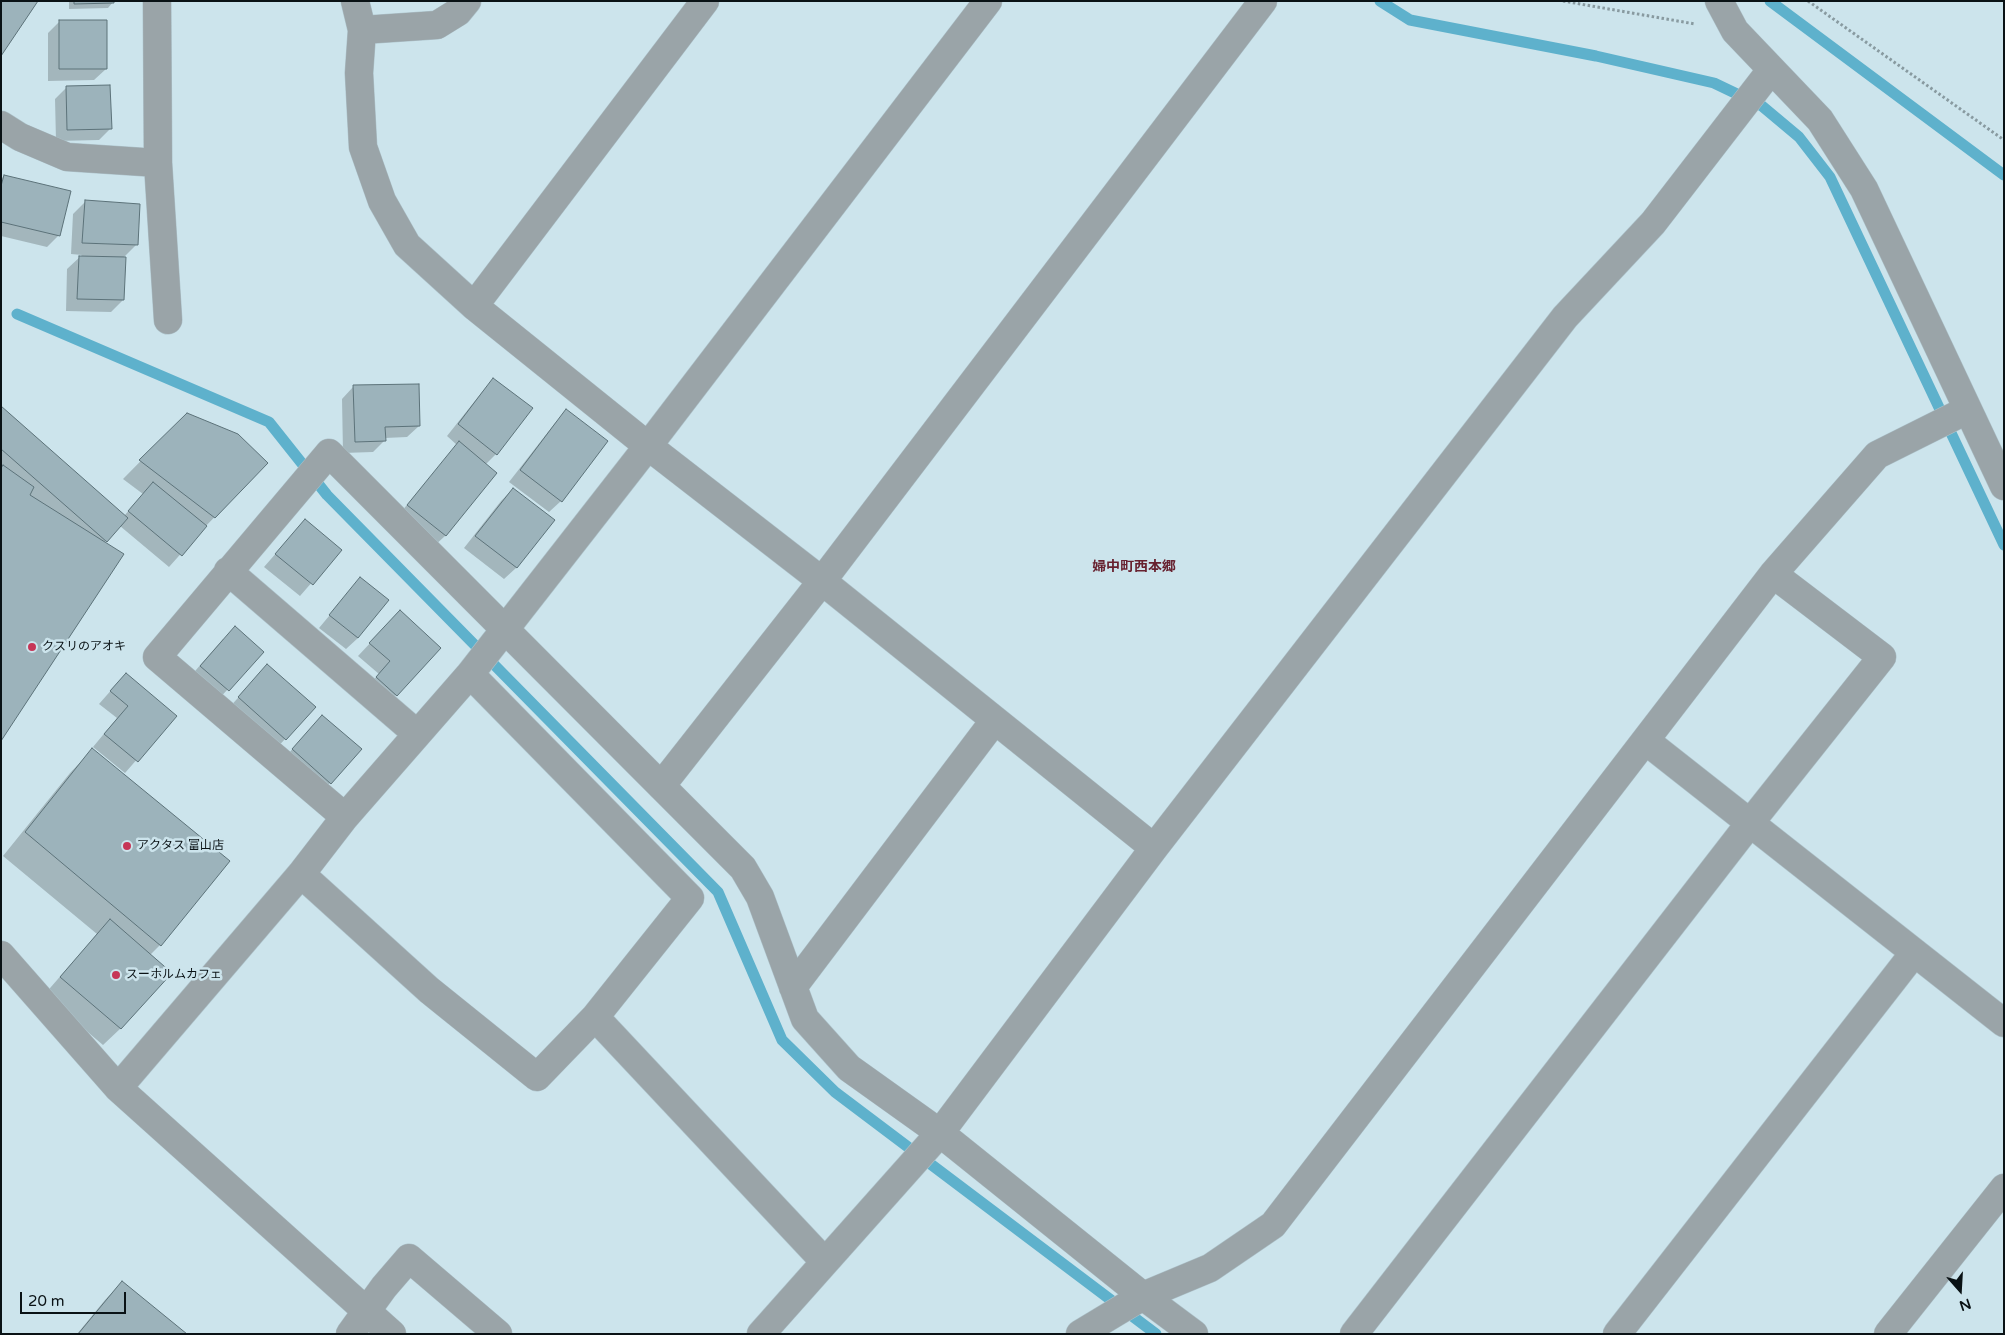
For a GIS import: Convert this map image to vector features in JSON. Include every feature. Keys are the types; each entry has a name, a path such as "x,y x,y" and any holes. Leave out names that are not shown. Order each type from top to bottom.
{"street":[{"path":"157,1 158,163 168,320"},
{"path":"355,1 362,30 359,74 363,147 382,201 406,244 474,306 648,446 822,580 994,721 1154,848"},
{"path":"362,30 437,25 458,12 467,1"},
{"path":"474,306 705,1"},
{"path":"118,1088 301,874 416,733 470,674 648,446 988,1"},
{"path":"661,786 822,580 1263,1"},
{"path":"1719,1 1735,31 1820,120 1864,189 2004,486"},
{"path":"761,1334 940,1133 1154,848 1565,317 1653,223 1771,70"},
{"path":"1,125 20,137 67,157 158,163"},
{"path":"1080,1334 1143,1296 1210,1268 1273,1226 1773,574 1877,455 1967,410"},
{"path":"345,818 157,657 329,453 743,868 760,897 805,1020 849,1068 940,1133 1143,1296 1194,1334"},
{"path":"228,571 416,733"},
{"path":"1354,1334 1750,823 1882,657 1773,574"},
{"path":"301,874 429,990 537,1077 595,1017 690,898 470,674"},
{"path":"793,987 994,721"},
{"path":"1646,740 2004,1023"},
{"path":"1618,1334 1914,953"},
{"path":"1,955 118,1088 392,1334"},
{"path":"595,1017 825,1262"},
{"path":"1888,1334 2004,1188"},
{"path":"350,1334 384,1287 409,1258 498,1334"}],"path":[{"path":"1563,1 1735,31"},
{"path":"1808,1 2004,140"}],"building":[{"path":"1,1 38,1 1,56"},
{"path":"74,1 114,1 114,3 74,4"},
{"path":"59,20 107,20 107,69 59,69"},
{"path":"110,85 112,129 67,130 66,86"},
{"path":"4,175 71,191 60,236 1,222 1,186"},
{"path":"85,200 140,204 138,245 82,243"},
{"path":"79,256 126,257 124,300 77,299"},
{"path":"493,378 533,408 497,455 458,424"},
{"path":"419,384 420,426 385,427 386,441 355,442 353,385"},
{"path":"1,406 128,518 107,542 1,449"},
{"path":"566,409 608,441 562,502 520,470"},
{"path":"187,413 238,434 268,463 215,518 139,460"},
{"path":"459,441 497,473 446,536 407,505"},
{"name":"クスリのアオキ","path":"3,465 34,487 30,495 124,554 1,741 1,468"},
{"path":"153,482 207,526 182,556 128,511"},
{"path":"513,488 555,520 517,568 475,536"},
{"path":"305,519 342,550 313,585 275,554"},
{"path":"360,577 389,600 358,638 329,615"},
{"path":"400,610 441,648 397,696 376,677 390,661 369,643"},
{"path":"235,626 264,652 229,691 200,666"},
{"path":"267,664 316,707 286,740 238,697"},
{"path":"126,673 177,716 138,762 104,734 128,706 110,691"},
{"path":"322,715 362,749 331,784 292,749"},
{"name":"アクタス 富山店","path":"92,748 230,861 161,946 25,832"},
{"name":"スーホルムカフェ","path":"110,919 172,973 121,1029 60,977"},
{"path":"122,1281 187,1334 78,1334"}],"waterway":[{"path":"1380,1 1410,20 1596,56 1714,83 1762,106 1799,137 1830,177 2004,545"},
{"path":"1770,1 2004,175"},
{"path":"17,314 269,422 327,495 718,892 782,1040 835,1092 1156,1334"}],"place":[{"name":"クスリのアオキ","path":"32,647"},
{"name":"アクタス 富山店","path":"127,846"},
{"name":"スーホルムカフェ","path":"116,975"}],"district":[{"name":"婦中町西本郷","path":"1134,567"}]}
